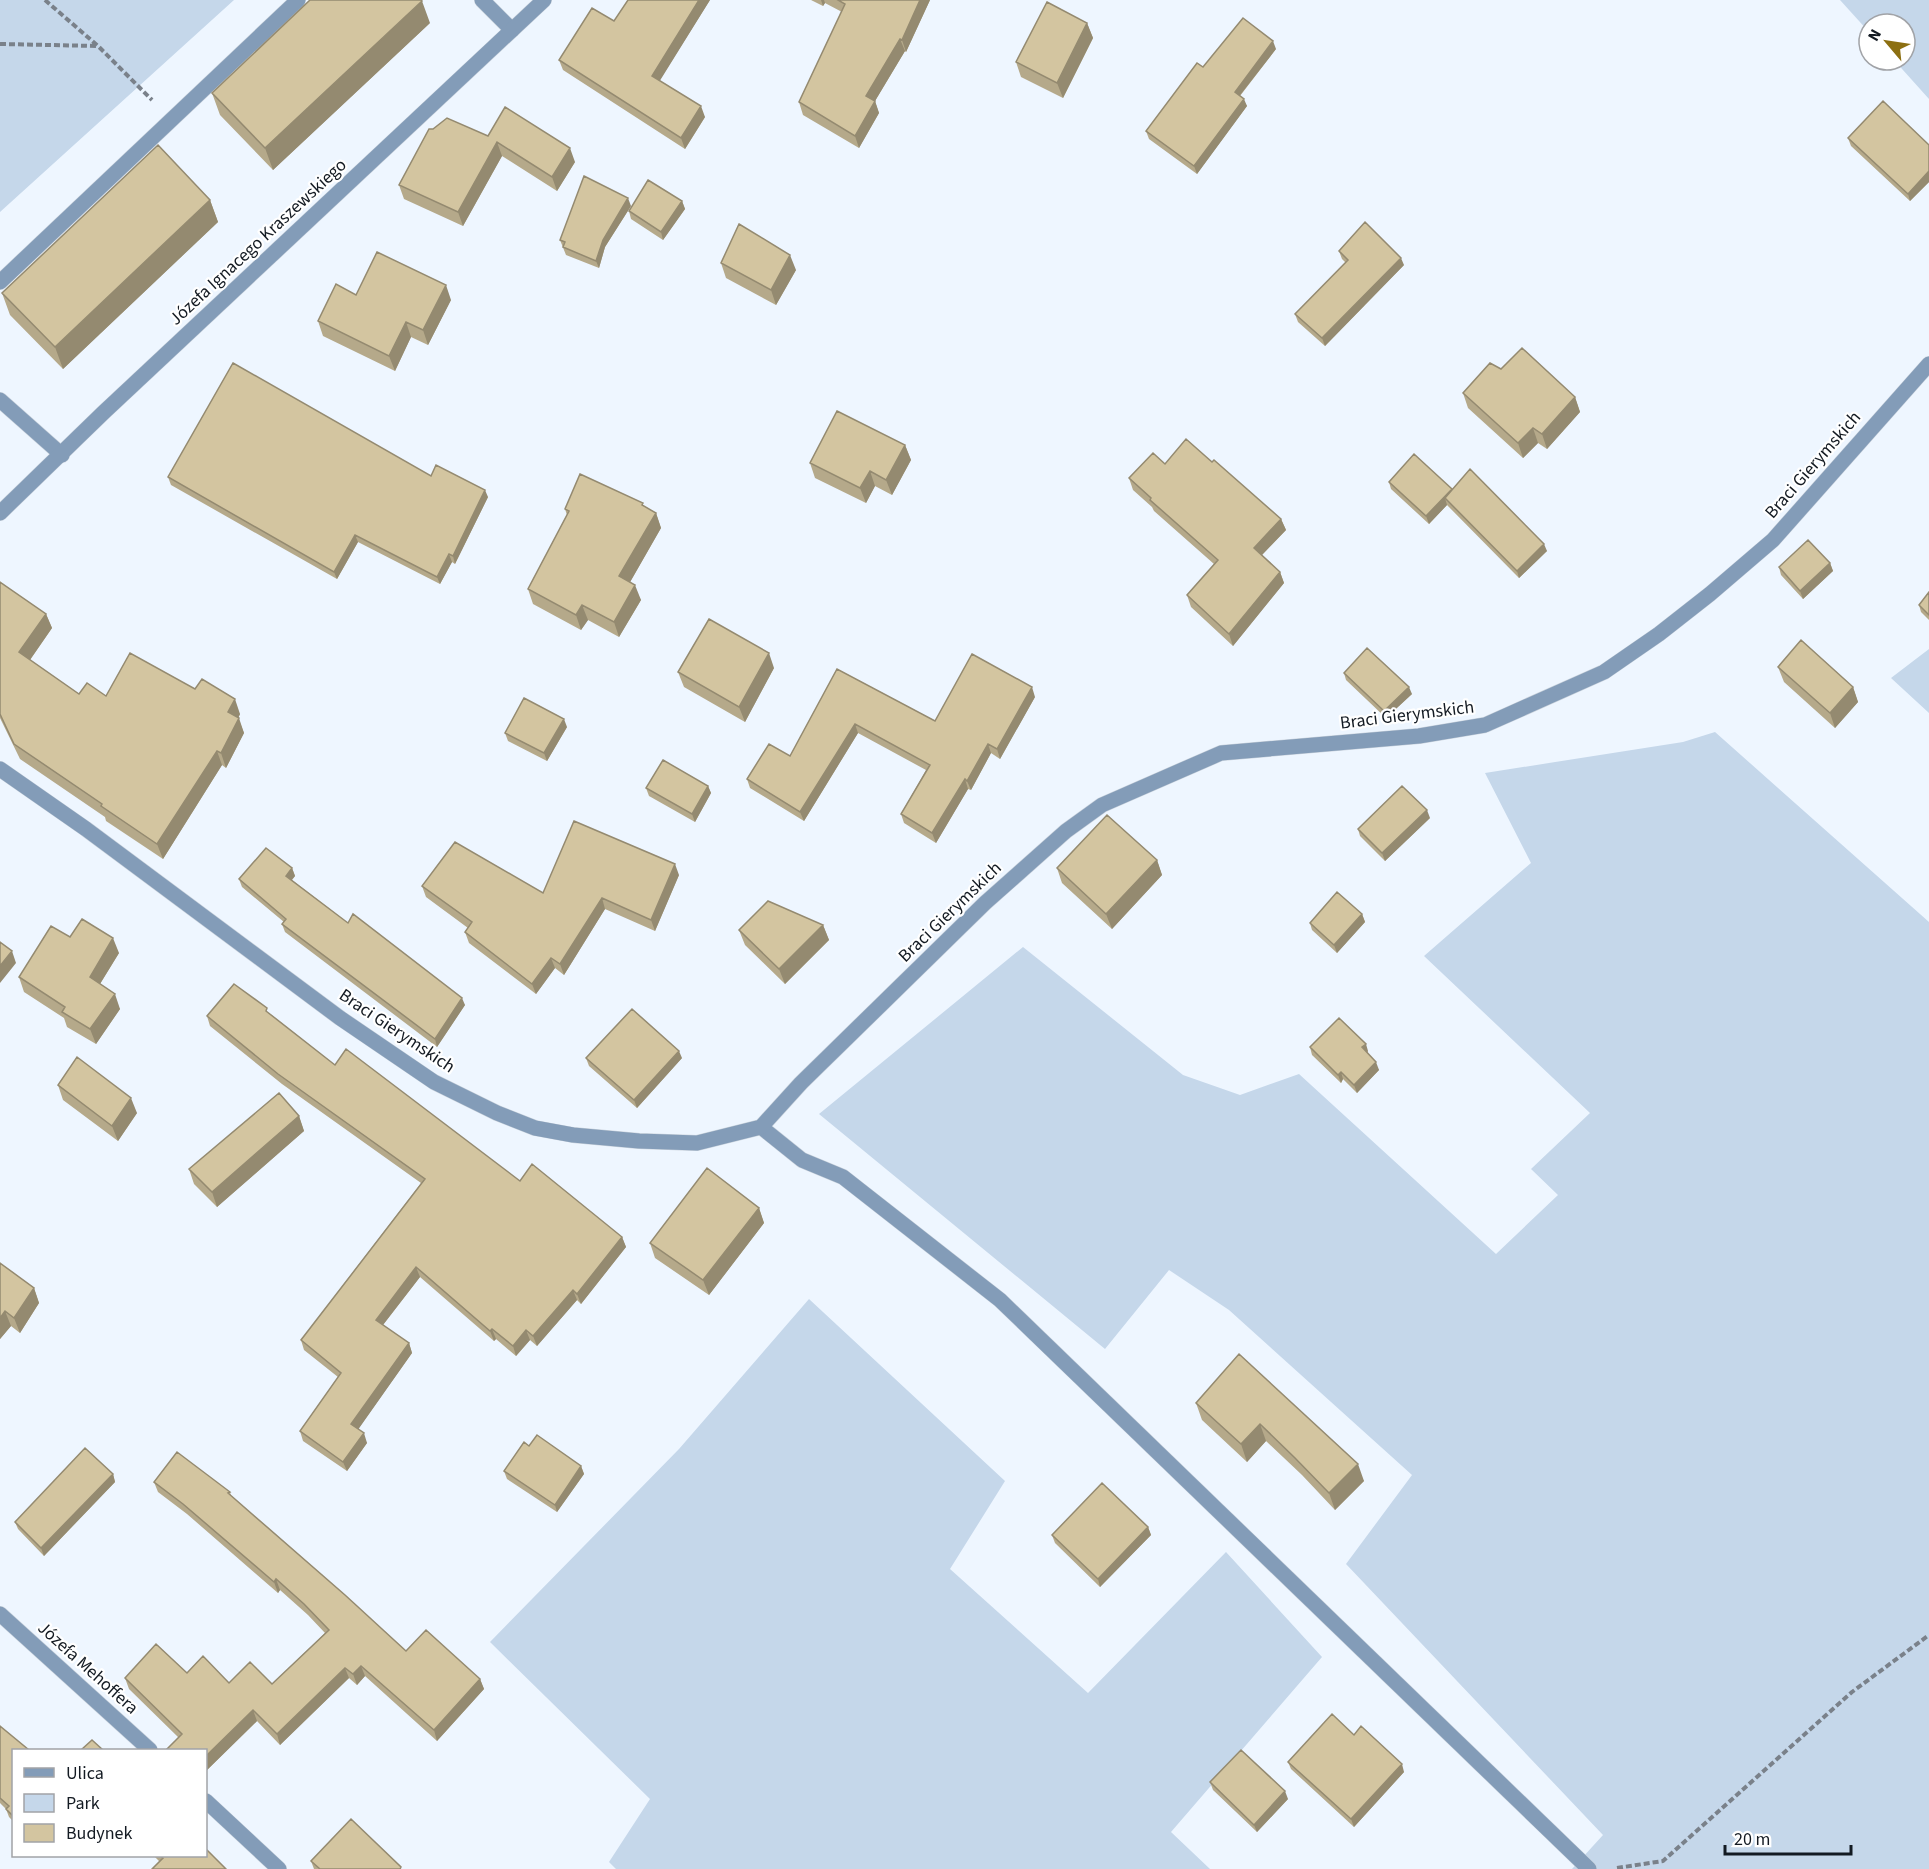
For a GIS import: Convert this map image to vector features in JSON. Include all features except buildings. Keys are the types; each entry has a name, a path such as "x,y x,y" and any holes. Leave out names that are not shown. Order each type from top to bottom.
{"street":[{"path":"0,282 298,0"},
{"path":"482,0 512,30"},
{"name":"Józefa Ignacego Kraszewskiego","path":"0,513 111,405 544,0"},
{"name":"Braci Gierymskich","path":"0,769 86,829 340,1018 434,1082 497,1113 535,1128 573,1135 697,1143 761,1127 801,1083 985,903 1066,831 1102,805 1221,753 1419,736 1485,724 1604,672 1668,628 1773,540 1929,364"},
{"path":"0,400 62,455"},
{"path":"761,1127 802,1160 843,1177 1000,1300 1590,1869"},
{"name":"Józefa Mehoffera","path":"0,1614 149,1749"},
{"path":"207,1803 279,1869"}],"path":[{"path":"45,0 139,85"},
{"path":"52,0 53,6"},
{"path":"0,44 98,46"},
{"path":"1607,1869 1664,1861 1852,1692 1929,1635"}],"green space":[{"path":"0,0 234,0 0,212"},
{"path":"1840,0 1929,0 1929,99 1905,72 1917,72 1917,12 1857,12 1857,19"},
{"path":"1929,649 1929,713 1891,678"},
{"path":"1715,732 1929,922 1929,1869 1572,1869 1603,1835 1346,1564 1412,1475 1229,1310 1169,1270 1105,1349 819,1114 1023,947 1183,1075 1240,1095 1299,1074 1496,1254 1558,1195 1531,1169 1590,1113 1424,956 1531,863 1485,773 1683,742"},
{"path":"809,1299 1005,1481 950,1569 1088,1693 1226,1552 1322,1657 1171,1832 1210,1869 616,1869 609,1862 650,1799 490,1642 679,1449"}]}
